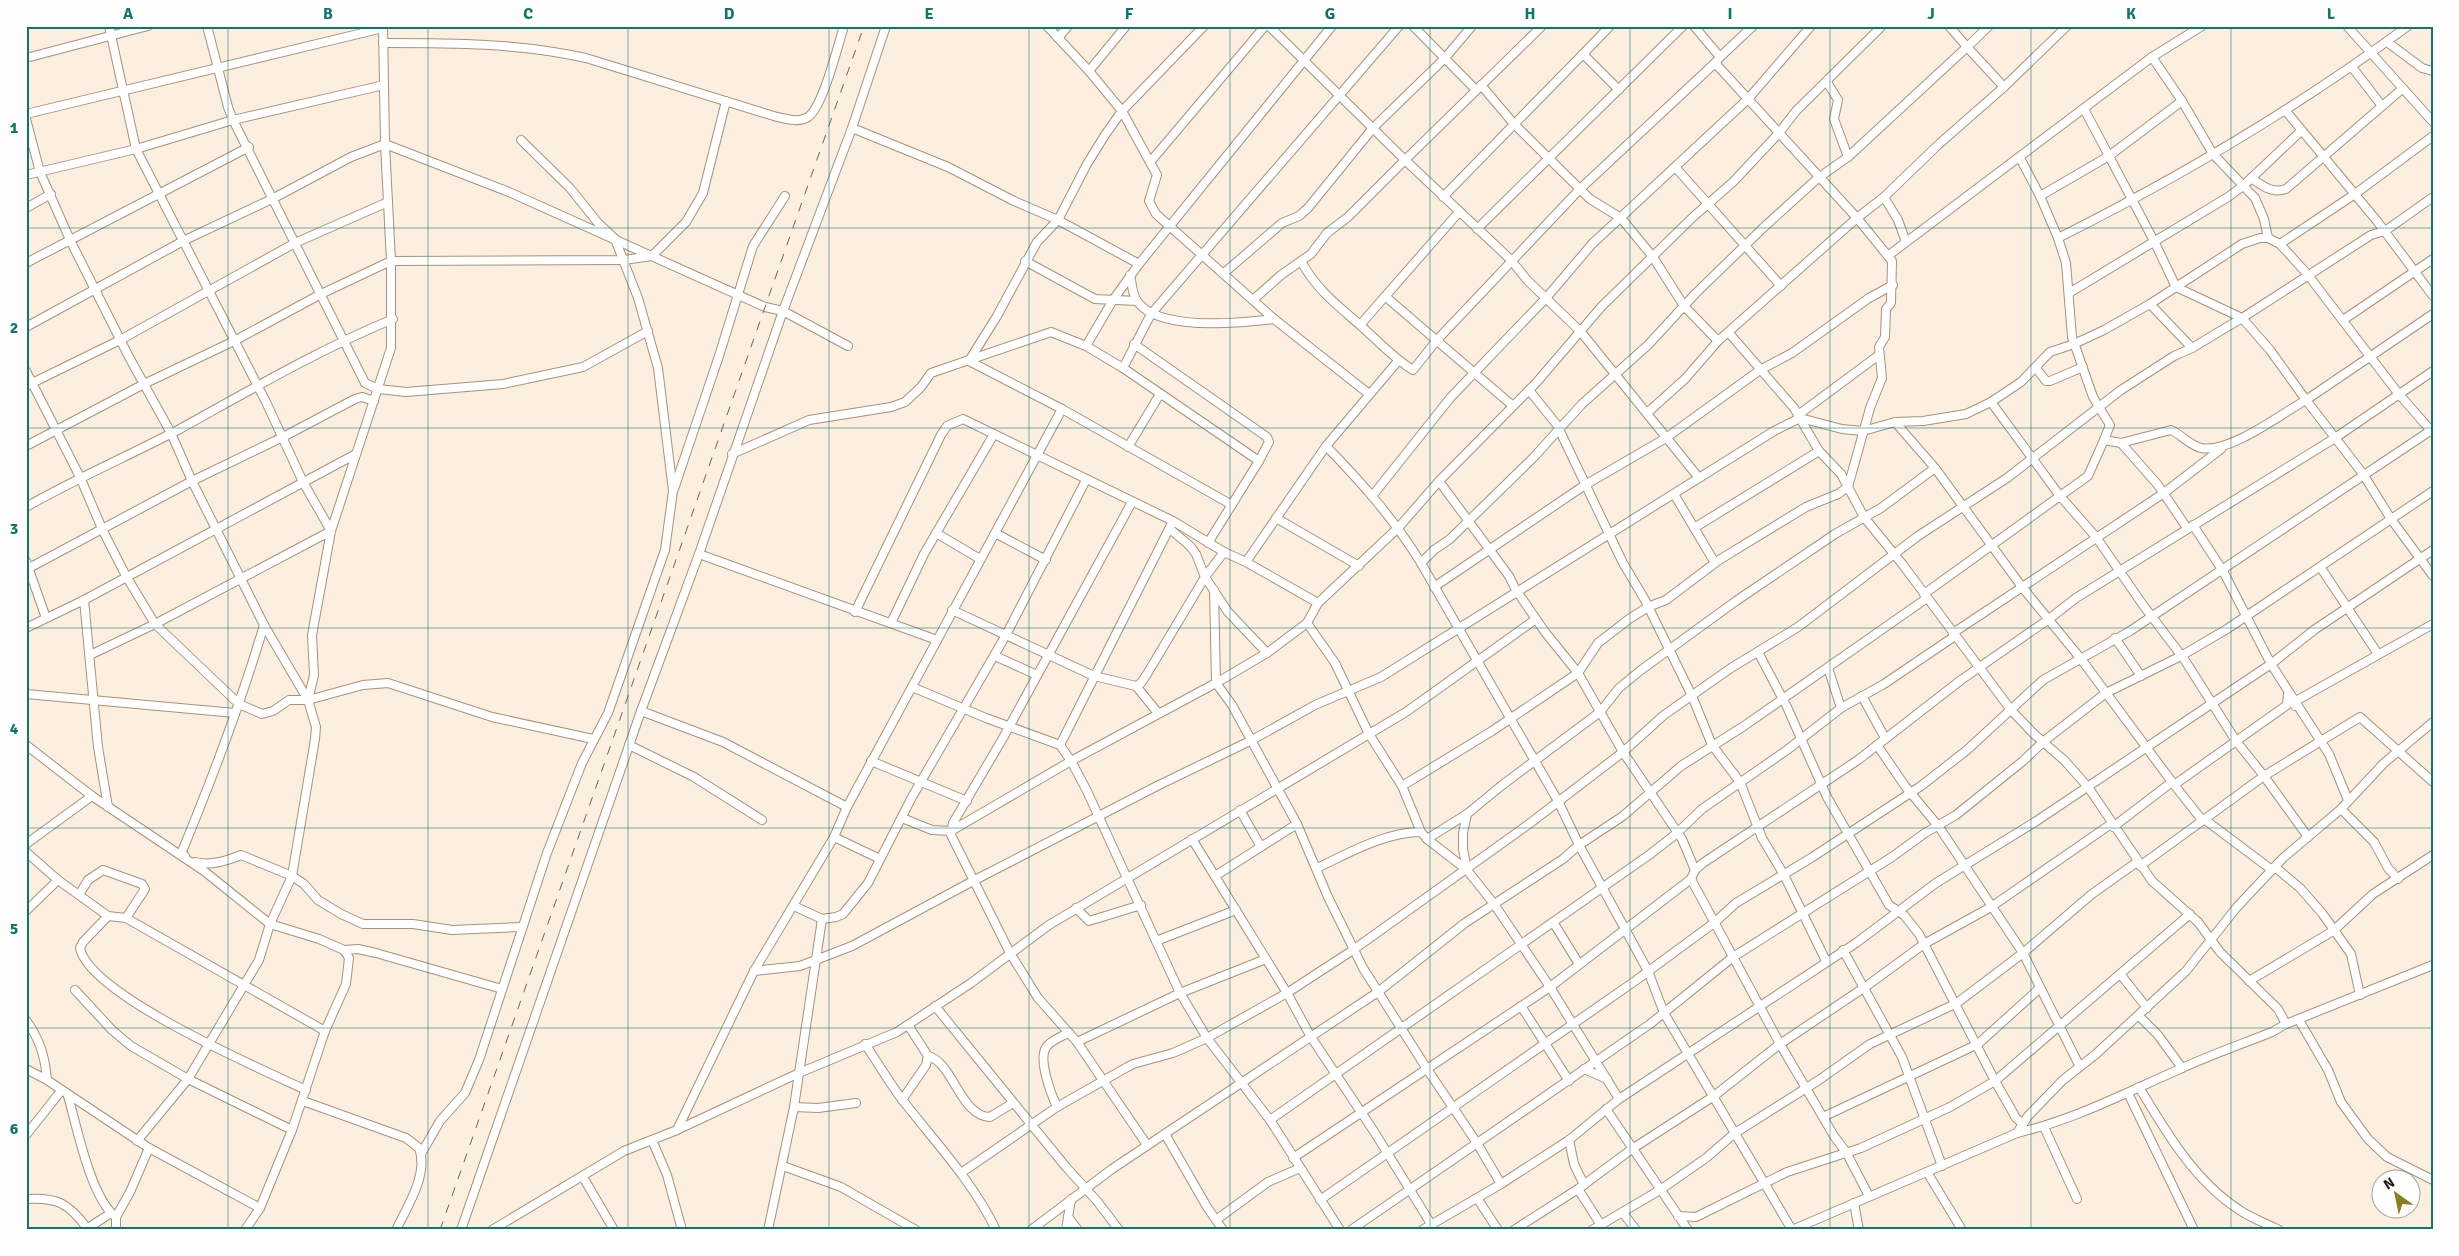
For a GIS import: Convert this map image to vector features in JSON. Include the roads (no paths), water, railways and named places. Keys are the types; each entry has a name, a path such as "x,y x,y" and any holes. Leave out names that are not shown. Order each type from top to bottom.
{"street":[{"path":"109,26 136,149 185,240 283,437 303,482 331,531"},
{"path":"26,58 148,26"},
{"path":"207,26 233,120 364,381 378,389 406,392 503,384 583,367 648,331"},
{"path":"383,43 477,43 555,51 586,58 792,120 808,117 821,96 844,26"},
{"path":"461,1230 641,711 699,554 783,311 852,128 886,26"},
{"path":"1046,26 1090,71 1122,111 1151,161 1156,175 1150,196 1151,206 1156,214 1274,319 1369,394"},
{"path":"1058,38 1068,26"},
{"path":"1090,71 1126,26"},
{"path":"969,361 997,316 1025,261 1043,235 1058,220 1086,164 1122,111 1204,26"},
{"path":"1151,161 1265,26"},
{"path":"1269,26 1443,197 1511,260 1527,280 1547,297 1581,332 1699,478"},
{"path":"1086,346 1130,275 1332,26"},
{"path":"1123,368 1151,314 1203,256 1338,95 1399,26"},
{"path":"1413,26 1580,189 1597,204 1621,218 1653,257 1684,306 1718,341"},
{"path":"1224,273 1277,227 1300,216 1373,128 1444,58 1472,26"},
{"path":"1253,300 1281,274 1310,254 1327,233 1348,218 1542,26"},
{"path":"1443,197 1610,26"},
{"path":"1477,228 1550,159 1683,26"},
{"path":"1402,786 1511,719 1578,673 1598,643 1648,607 1666,600 1715,563 1809,505 1838,494 1848,487 1863,431 1882,378 1879,347 1884,337 1886,308 1891,303 1893,266 1889,255 1857,218 1818,178 1748,99 1717,60 1694,26"},
{"path":"1301,261 1315,285 1338,308 1360,325 1398,361 1413,370 1437,340 1580,189 1753,26"},
{"path":"1373,495 1473,371 1547,297 1592,244 1676,168 1748,99 1811,26"},
{"path":"902,818 932,830 951,831 1071,761 1216,683 1267,653 1306,623 1318,602 1359,566 1399,526 1529,390 1602,306 1706,205 1733,182 1779,133 1796,111 1882,26"},
{"path":"1949,26 2004,87"},
{"path":"1421,563 1434,550 1450,539 1560,431 1582,404 1615,375 1744,246 1818,178 1848,156 1989,26"},
{"path":"1647,413 1685,379 1718,341 1857,218 1884,197 1939,144 2004,87 2067,26"},
{"path":"1889,255 2152,57 2202,26"},
{"path":"2058,238 2132,201 2213,154 2352,67 2408,26"},
{"path":"26,114 383,27 385,144 391,261 391,348 331,531 312,635 314,675 308,700"},
{"path":"2348,27 2370,54 2433,122"},
{"path":"2388,42 2422,68 2433,71"},
{"path":"1583,54 1619,90"},
{"path":"2152,57 2182,101 2213,154 2260,206 2268,238"},
{"path":"2352,67 2382,106"},
{"path":"1827,82 1838,100 1834,119 1848,156"},
{"path":"26,175 136,149 233,120 384,84"},
{"path":"2251,178 2270,190 2278,192 2286,189 2402,89"},
{"path":"26,446 144,384 234,341 321,294 391,261 624,260 652,256 686,222 703,194 726,101"},
{"path":"2040,196 2109,156 2182,101"},
{"path":"2084,109 2155,243 2176,287 2242,318 2270,350 2363,474 2391,519 2433,576"},
{"path":"2285,110 2385,231 2433,296"},
{"path":"26,119 40,172 71,242 120,340 171,433 192,481 264,625 308,700 316,727 316,738 292,876 270,924 260,960 210,1046 188,1079 137,1141"},
{"path":"852,128 948,167 1014,201 1058,220 1139,264"},
{"path":"2070,293 2155,243 2243,186 2301,131"},
{"path":"2280,244 2355,194 2433,136"},
{"path":"521,140 570,188 598,223 616,239 638,298 658,368 673,491"},
{"path":"26,326 185,240 272,199 343,161 385,144 508,192 765,307 783,311 848,346"},
{"path":"26,263 71,242 248,147"},
{"path":"1031,1230 1071,1199 1147,1146 1378,992 1426,952 1494,904 1563,859 1579,845 1624,816 1681,766 1744,726 1890,627 1991,544 2088,476 2110,425 2099,410 2074,344 2066,263 2058,238 2040,196 2020,158"},
{"path":"1676,168 1706,205 1782,286"},
{"path":"26,208 51,194"},
{"path":"421,1154 440,1121 465,1093 479,1060 547,853 593,739 608,714 665,550 673,491 739,295 753,246 785,196"},
{"path":"1884,197 1898,220 1906,242"},
{"path":"961,1173 1057,1107 1133,1064 1173,1054 1207,1038 1287,993 1354,950 1467,870 1623,752 1664,716 1798,627 1893,554 2033,459 2099,410 2121,390 2174,356 2192,348 2242,318 2371,235 2385,231 2433,197"},
{"path":"29,384 120,340 295,243 388,202"},
{"path":"1360,325 1386,298 1460,212"},
{"path":"2371,235 2377,221"},
{"path":"1320,1200 1452,1106 1648,971 1714,923 1736,903 1784,875 1910,792 1967,750 2043,680 2081,659 2223,571 2363,474 2432,431 2398,393 2308,275 2280,244 2268,238 2260,238 2242,244 2150,304 2074,344 2050,352 2021,382 1991,402 1966,414 1950,418 1894,422 1863,431 1842,429 1799,417"},
{"path":"2343,320 2433,259"},
{"path":"1025,261 1093,298 1137,301"},
{"path":"1130,275 1137,301 1151,314 1188,322 1206,323 1243,323 1274,319"},
{"path":"1434,587 1585,486 1666,438 1760,370 1792,353 1862,303 1892,285"},
{"path":"1386,298 1514,406"},
{"path":"2150,304 2192,348"},
{"path":"1270,1120 1603,887 1676,834 1702,809 1800,740 1840,708 1884,684 2022,587 2164,493 2224,447 2306,400 2433,314"},
{"path":"26,507 80,477 171,433 344,339 392,319"},
{"path":"732,454 809,420 891,407 905,402 921,387 930,373 1048,332 1086,346 1123,368 1259,461"},
{"path":"1729,333 1799,417 1819,451 1841,474 1864,517 2011,710 2088,787 2112,826 2139,864 2166,894 2190,914 2211,941 2278,1009 2286,1024"},
{"path":"1134,344 1268,438 1268,445 1259,461 1208,543"},
{"path":"754,971 800,966 858,944 973,880 1252,740 1348,689 1381,677 1516,590 1799,417 1879,355"},
{"path":"969,361 1062,409 1232,505"},
{"path":"1246,562 1326,446 1398,361"},
{"path":"2036,368 2046,381 2050,381 2083,367"},
{"path":"26,371 29,384 58,430 103,531 126,576 155,624 239,704 262,714 273,711 289,700 308,700 363,685 388,683 492,717 593,739"},
{"path":"1293,1158 1550,987 1624,928 1691,879 1695,870 1876,746 2076,598 2335,438 2398,393 2433,371"},
{"path":"1529,390 1560,431 1623,563 1648,607 1692,696 1712,745 1740,782 1756,827 1784,875 1826,961"},
{"path":"1128,447 1160,394"},
{"path":"46,618 28,565 103,531 192,481 283,437 359,397 374,401"},
{"path":"1991,402 2060,496 2096,537 2182,656 2210,704 2236,741 2308,837"},
{"path":"678,1130 754,971 834,837 871,761 1062,409"},
{"path":"855,612 947,426 963,419 1173,521 1224,552 1246,562 1318,602"},
{"path":"1894,422 1935,468 2022,587 2081,659 2173,783 2203,820 2300,888 2322,913 2351,954 2360,995"},
{"path":"2104,440 2121,442 2171,430 2187,442 2201,448 2224,447"},
{"path":"891,623 936,533 994,434"},
{"path":"2131,439 2134,456"},
{"path":"2121,442 2164,493 2223,571 2293,704 2334,763 2348,800"},
{"path":"1326,446 1373,495 1399,526 1421,563 1536,760 1579,845 1648,971 1664,1013 1792,1230 2017,1133 2044,1127 2272,1032 2286,1024 2433,965"},
{"path":"1694,528 1819,451"},
{"path":"26,628 84,600 356,454"},
{"path":"1427,840 1468,814 1600,712 1619,688 1736,600 1835,534 1918,482 1935,468"},
{"path":"794,906 822,919 836,918 843,914 868,883 922,782 995,656 1086,480"},
{"path":"1439,482 1490,550 1536,620 1578,673 1623,752 1650,794 1670,820 1676,834 1682,840 1695,870"},
{"path":"1351,1230 1569,1081 1664,1013 1732,957 1802,915 1925,833 1939,826 1981,796 2044,741 2106,694 2182,656 2247,616 2433,491"},
{"path":"1674,494 1715,563"},
{"path":"1132,502 953,824 951,831 953,839 1010,953 1038,998 1077,1042 1147,1146"},
{"path":"1276,518 1359,566"},
{"path":"1060,745 1173,521"},
{"path":"1170,530 1196,554 1205,577 1228,612 1267,653"},
{"path":"90,655 155,624 331,531"},
{"path":"936,533 980,559"},
{"path":"995,533 1046,560"},
{"path":"1422,1230 1431,1224 1439,1222 1501,1184 1568,1140 1619,1099 1856,943 1896,912 1966,865 2088,787 2272,664 2314,630 2433,550"},
{"path":"1136,686 1147,674 1205,577 1224,552"},
{"path":"699,554 855,612 937,640"},
{"path":"2321,568 2378,654"},
{"path":"1214,590 1216,683 1252,740 1278,787 1297,824 1354,950 1401,1029 1477,1143 1501,1184"},
{"path":"84,600 98,747 108,807"},
{"path":"952,610 1094,676 1136,686 1158,713"},
{"path":"492,1230 624,1151 678,1130 799,1073 897,1032 971,983 1010,953 1076,908 1369,734 1478,663 1536,620"},
{"path":"1306,623 1335,663 1369,734 1402,786 1421,832 1427,840 1467,870 1494,904 1550,987 1619,1099"},
{"path":"1514,1230 1581,1187 1632,1149 1714,1096 1780,1044 1865,987 1924,944 1991,907 2293,704 2433,624"},
{"path":"181,854 210,785 239,704 264,625"},
{"path":"2115,638 2141,676"},
{"path":"1758,652 1782,699 1820,784 1847,834 1889,905 1896,912 1904,915 1919,934 1957,1003 1995,1081 2016,1118 2023,1124"},
{"path":"995,656 1037,675"},
{"path":"1828,668 1840,708"},
{"path":"912,687 1060,745 1071,761 1141,904 1180,992 1207,1038 1270,1120 1340,1230"},
{"path":"26,694 235,713"},
{"path":"1862,696 1885,738"},
{"path":"641,711 723,742 847,807"},
{"path":"1592,1230 1660,1190 1706,1158 1735,1133 1805,1087 1819,1080 1870,1044 1957,1003 2023,953 2092,894 2139,864 2264,776 2360,717 2433,782"},
{"path":"2017,1133 2023,1124 2079,1065 2096,1054 2186,972 2237,907 2273,868 2341,809 2397,751 2433,722"},
{"path":"630,744 694,777 762,820"},
{"path":"26,745 92,796 181,854 270,924 319,939 344,950 358,948 376,952 502,989"},
{"path":"1876,746 1910,792 1939,826 2023,953 2079,1065"},
{"path":"871,761 967,801"},
{"path":"26,844 92,796"},
{"path":"2341,809 2374,842 2388,868 2398,879"},
{"path":"1240,810 1261,846"},
{"path":"1467,870 1463,849 1463,833 1468,814"},
{"path":"1215,876 1297,824"},
{"path":"1317,868 1371,844 1406,833 1421,832"},
{"path":"834,837 880,859"},
{"path":"1192,839 1287,993 1311,1037 1362,1112 1431,1224"},
{"path":"26,852 58,880 108,916 126,918 244,987 325,1031"},
{"path":"181,854 203,864 225,862 240,855 292,876 304,884 318,900 362,924 413,924 452,930 522,927"},
{"path":"2250,981 2333,930 2374,894 2433,855"},
{"path":"79,894 93,874 103,870 142,884 144,892 126,918"},
{"path":"1691,879 1780,1044 1846,1152 1869,1196"},
{"path":"26,911 58,880"},
{"path":"1076,908 1089,921 1141,904"},
{"path":"1156,941 1236,910"},
{"path":"1678,1216 1696,1217 1763,1183 1861,1148 1926,1118 1995,1081 2190,914"},
{"path":"108,916 83,942 80,948 89,967 136,1002 210,1046 306,1090"},
{"path":"768,1230 794,1107 822,919"},
{"path":"1553,922 1579,964"},
{"path":"245,1230 260,1208 292,1130 325,1031 348,978 349,958 344,950"},
{"path":"1843,950 1890,1035 1926,1118 1942,1166"},
{"path":"1077,1042 1180,992 1266,959"},
{"path":"2121,975 2147,1008"},
{"path":"1823,1117 1908,1075 1978,1044 2040,988"},
{"path":"76,990 123,1040 188,1079 292,1130"},
{"path":"935,1006 1119,1230"},
{"path":"1521,1006 1569,1081"},
{"path":"2139,1016 2158,1035 2182,1068"},
{"path":"26,1020 40,1043 45,1057 47,1080"},
{"path":"2299,1020 2328,1070 2341,1102 2368,1139 2387,1157 2433,1180"},
{"path":"908,1025 928,1056 937,1060 970,1106 981,1115 990,1117 1013,1103"},
{"path":"1057,1107 1047,1078 1044,1053 1046,1047 1051,1042 1068,1033"},
{"path":"865,1044 902,1100 961,1173 986,1209 996,1230"},
{"path":"902,1100 926,1065 928,1056"},
{"path":"26,1069 47,1080 137,1141 260,1208"},
{"path":"1584,1070 1607,1079"},
{"path":"2139,1088 2164,1129 2202,1179 2236,1208 2279,1230"},
{"path":"26,1135 61,1091"},
{"path":"2128,1093 2194,1230"},
{"path":"68,1096 93,1182 114,1215 116,1230"},
{"path":"303,1101 414,1142 421,1154 423,1164 396,1230"},
{"path":"794,1107 818,1108 856,1103"},
{"path":"1606,1109 1688,1230 1696,1217"},
{"path":"2044,1127 2077,1199"},
{"path":"1165,1134 1223,1230"},
{"path":"652,1140 667,1175 682,1230"},
{"path":"1568,1140 1581,1187 1601,1225"},
{"path":"26,1199 53,1201 68,1206 86,1229 114,1215 130,1192 149,1148"},
{"path":"783,1166 841,1187 916,1230"},
{"path":"1216,1220 1268,1182 1300,1168"},
{"path":"1926,1172 1962,1230"},
{"path":"583,1176 614,1230"},
{"path":"1477,1198 1498,1230"},
{"path":"1066,1230 1071,1199"},
{"path":"1854,1203 1859,1230"},
{"path":"1623,1213 1636,1230"},
{"path":"1068,1217 1078,1230"},
{"path":"1439,1222 1444,1230"}],"railway":[{"path":"440,1230 864,26"}]}
